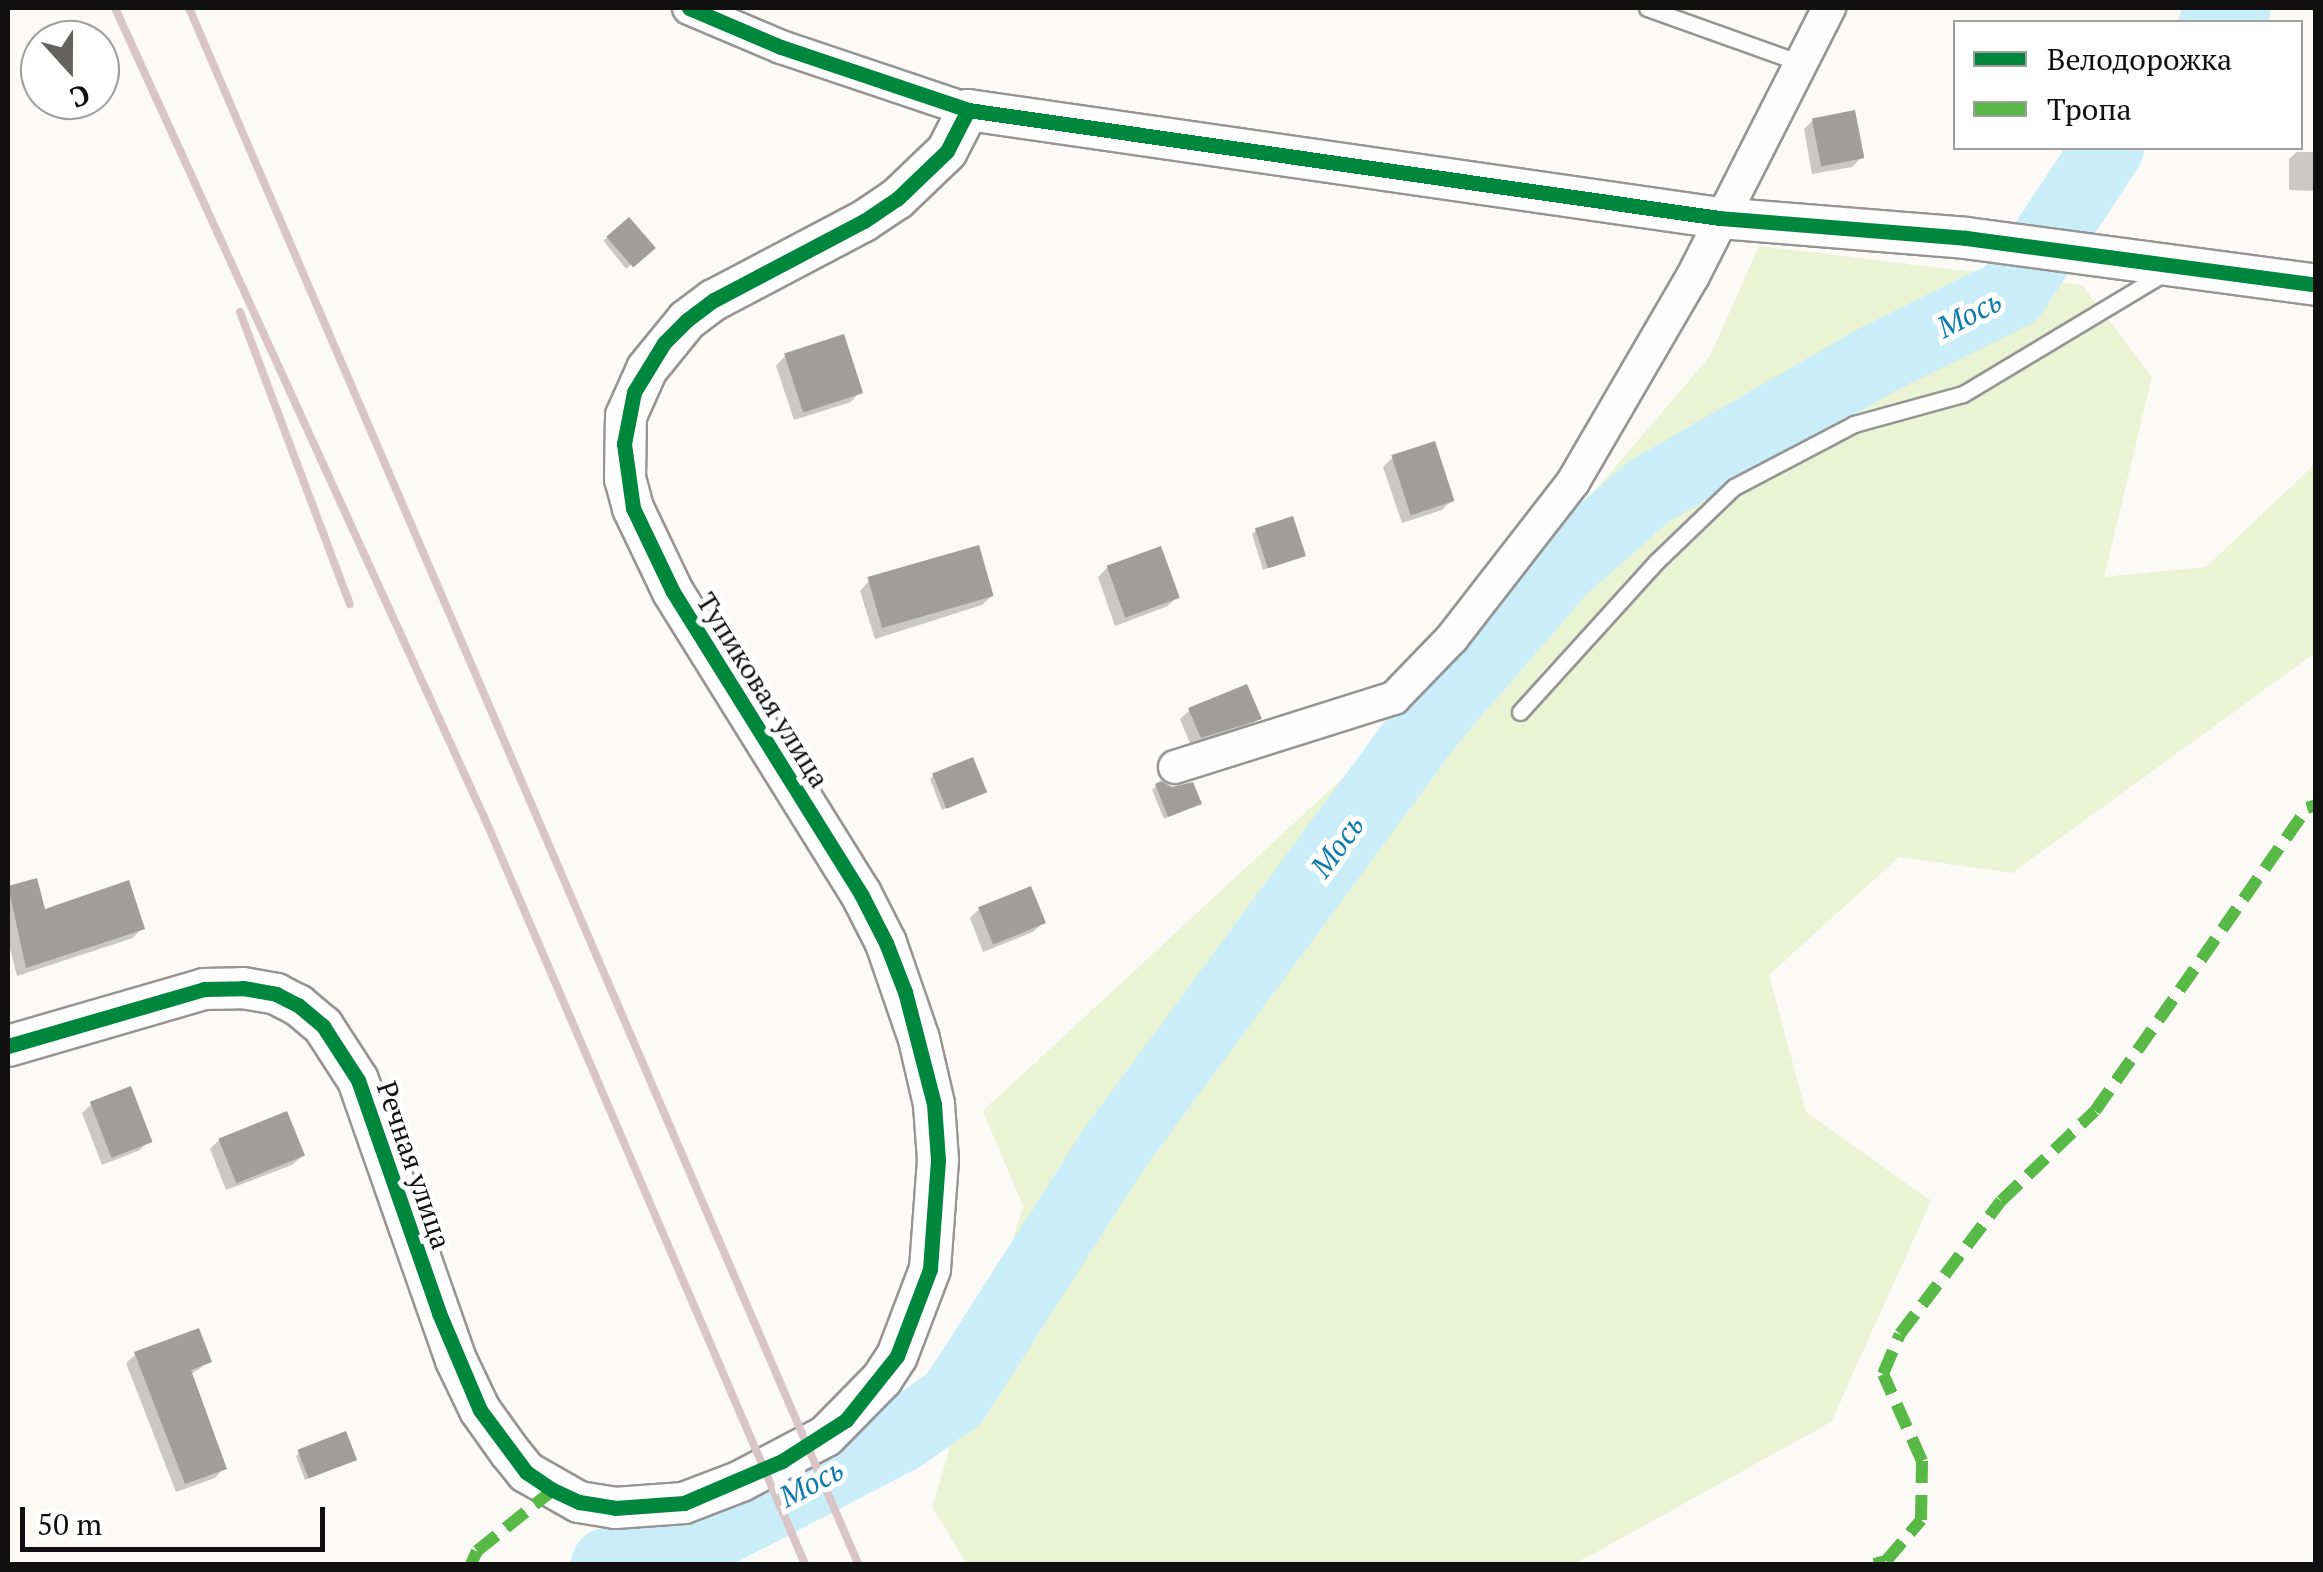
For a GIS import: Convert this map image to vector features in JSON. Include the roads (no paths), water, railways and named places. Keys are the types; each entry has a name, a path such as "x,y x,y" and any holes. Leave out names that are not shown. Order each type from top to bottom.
{"street":[{"path":"689,8 781,47 968,110 1719,218 1966,238 2316,285"},
{"path":"1175,766 1394,698 1452,638 1573,482 1693,276 1719,218 1829,8"},
{"name":"Тупиковая улица","path":"684,1502 782,1461 846,1420 898,1356 930,1269 938,1160 934,1104 906,992 870,910 703,643 633,508 626,479 625,430 634,392 647,369 687,320 714,300 864,222 896,199 947,151 968,110"},
{"name":"Речная улица","path":"8,1046 204,989 243,988 276,994 298,1005 323,1026 358,1080 456,1360 480,1410 510,1452 526,1472 580,1502 615,1508 684,1502"}],"lane":[{"path":"1648,8 1801,63"},
{"path":"1520,712 1656,562 1734,487 1854,424 1963,394 2176,266"}],"waterway":[{"name":"Мось","path":"2218,20 2235,8"},
{"name":"Мось","path":"607,1564 692,1545 901,1436 954,1399 1116,1146 1432,718 1562,568 1648,492 1871,363 2012,293 2107,150"}],"railway":[{"path":"115,8 485,819 805,1564"},
{"path":"189,8 858,1564"},
{"path":"240,312 350,604"}]}
